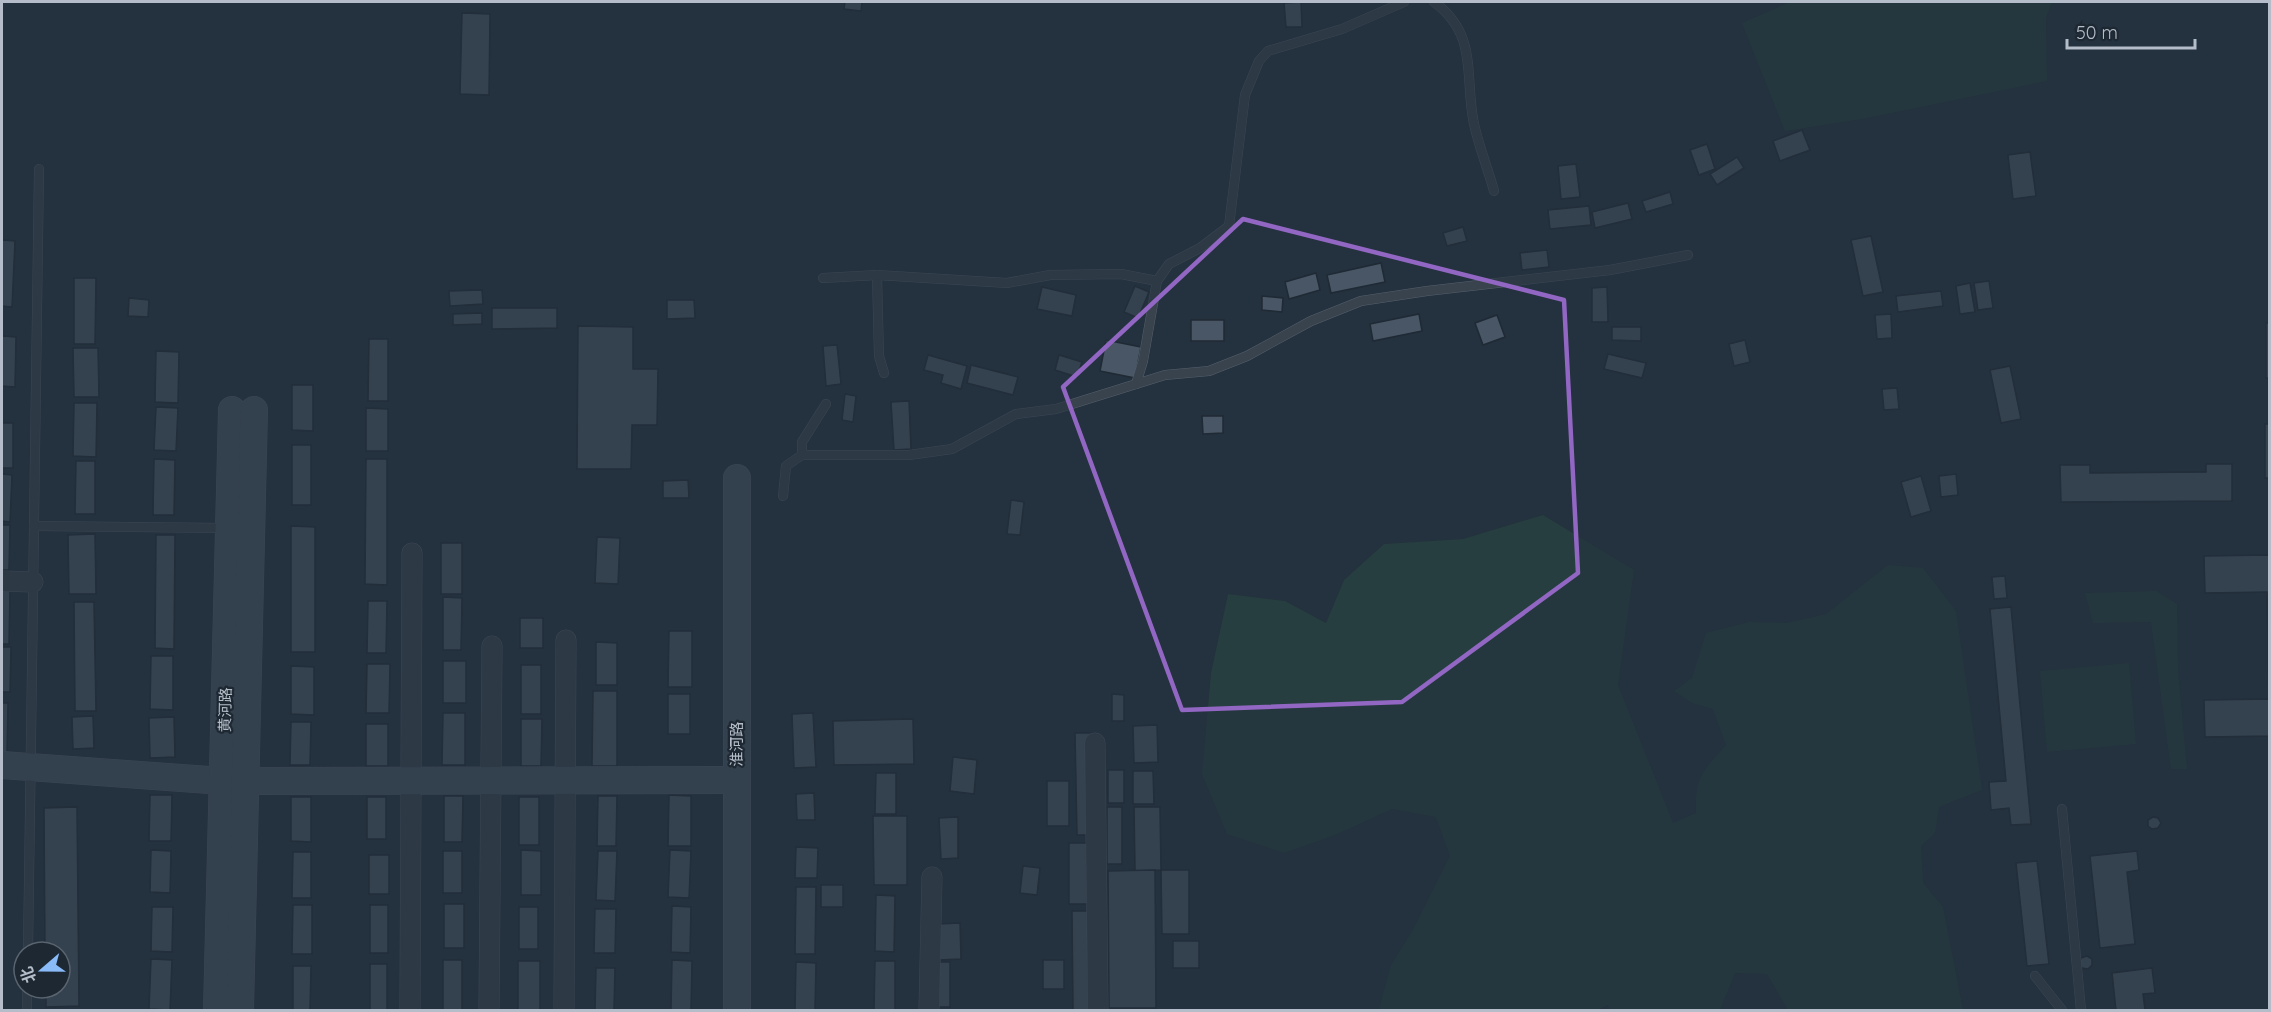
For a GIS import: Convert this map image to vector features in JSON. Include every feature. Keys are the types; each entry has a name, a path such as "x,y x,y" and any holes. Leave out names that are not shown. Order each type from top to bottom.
{"street":[{"name":"黄河路","path":"217,1011 234,781 243,410 230,528 234,781 240,1011"},
{"name":"淮河路","path":"737,1011 738,478"},
{"path":"410,1011 412,553"},
{"path":"2,581 33,582"},
{"path":"564,1011 566,640"},
{"path":"489,1011 492,646"},
{"path":"1095,743 1098,1011"},
{"path":"2,765 234,781 736,780"},
{"path":"929,1011 932,877"}],"lane":[{"path":"1136,384 1143,361 1157,281 1169,264 1200,248 1229,226 1245,95 1259,61 1268,51 1342,30 1404,2"},
{"path":"1434,2 1451,14 1461,31 1468,58 1474,124 1494,191"},
{"path":"27,940 39,169"},
{"path":"783,496 786,466 802,455 909,455 952,449 1016,414 1056,409 1165,375 1209,371 1247,356 1311,321 1361,301 1610,270 1688,255"},
{"path":"823,278 877,275 1007,283 1050,275 1121,274 1157,281"},
{"path":"877,275 879,356 884,373"},
{"path":"802,455 802,442 826,404"},
{"path":"34,526 230,528"},
{"path":"2062,809 2081,1011"},
{"path":"2035,976 2062,1011"}],"highlighted area":[{"path":"1243,219 1564,300 1578,573 1402,702 1182,710 1063,387"}],"green space":[{"path":"1790,2 2052,2 2046,18 2047,81 1862,119 1785,131 1742,23"},
{"path":"1543,515 1634,570 1618,685 1673,823 1696,813 1697,791 1702,775 1726,745 1713,709 1692,703 1674,691 1692,678 1706,633 1749,622 1787,623 1826,614 1888,565 1923,568 1956,611 1982,790 1939,807 1935,833 1921,846 1923,883 1943,907 1963,1010 1788,1010 1767,974 1735,973 1720,1010 1609,1010 1608,1005 1597,1010 1382,1010 1379,1009 1391,965 1414,928 1450,856 1436,817 1392,809 1335,835 1284,853 1227,834 1202,774 1211,673 1228,594 1285,601 1326,623 1344,580 1384,544 1463,539"},
{"path":"2156,591 2177,604 2178,671 2187,769 2171,769 2151,622 2093,623 2085,593"},
{"path":"2129,663 2136,744 2047,752 2040,671"}],"building":[{"path":"845,2 862,2 861,11 844,9"},
{"path":"1301,2 1302,27 1286,27 1284,3"},
{"path":"462,13 490,14 489,95 460,94"},
{"path":"1802,130 1810,150 1780,161 1773,141"},
{"path":"1707,144 1715,169 1699,175 1690,150"},
{"path":"2030,152 2036,196 2013,199 2008,155"},
{"path":"1737,157 1744,168 1717,185 1710,174"},
{"path":"1576,164 1580,197 1561,199 1558,166"},
{"path":"1670,192 1673,204 1646,212 1642,201"},
{"path":"1628,203 1632,219 1595,228 1592,212"},
{"path":"1589,206 1591,225 1550,229 1548,210"},
{"path":"1463,227 1467,241 1447,246 1443,233"},
{"path":"1871,236 1883,292 1863,296 1851,240"},
{"path":"2,240 15,241 12,307 2,306"},
{"path":"1547,250 1549,267 1522,270 1520,253"},
{"path":"1381,263 1385,282 1331,293 1327,275"},
{"path":"1316,273 1320,290 1289,299 1285,282"},
{"path":"74,278 96,278 95,344 74,344"},
{"path":"1989,281 1993,308 1978,310 1974,283"},
{"path":"1970,283 1975,312 1960,314 1956,286"},
{"path":"1135,286 1149,292 1138,318 1124,312"},
{"path":"1042,287 1076,295 1072,316 1037,309"},
{"path":"1607,287 1608,322 1592,322 1592,288"},
{"path":"482,290 483,304 450,306 449,291"},
{"path":"1941,291 1943,306 1898,312 1896,296"},
{"path":"1262,296 1283,298 1282,312 1262,310"},
{"path":"129,298 149,300 148,317 128,316"},
{"path":"667,300 694,300 695,318 667,319"},
{"path":"492,308 557,308 557,328 492,329"},
{"path":"482,313 482,324 453,325 453,314"},
{"path":"1419,314 1422,331 1373,341 1370,324"},
{"path":"1891,314 1892,338 1877,339 1875,315"},
{"path":"1497,315 1505,337 1483,345 1475,323"},
{"path":"1191,320 1224,320 1224,341 1191,341"},
{"path":"2266,323 2270,323 2270,378 2266,378"},
{"path":"578,326 633,327 633,369 658,369 657,425 632,425 631,469 577,469"},
{"path":"1612,327 1641,327 1641,341 1612,340"},
{"path":"2,336 16,337 15,387 2,386"},
{"path":"369,339 388,339 388,401 368,401"},
{"path":"1106,340 1141,347 1135,378 1100,371"},
{"path":"1745,340 1750,362 1734,366 1729,344"},
{"path":"837,345 841,384 826,386 823,346"},
{"path":"73,348 98,348 99,397 74,397"},
{"path":"156,351 179,352 178,403 155,402"},
{"path":"1608,354 1646,363 1642,378 1604,369"},
{"path":"928,355 967,366 961,389 941,383 943,375 924,370"},
{"path":"1059,355 1082,362 1077,377 1055,370"},
{"path":"971,365 1018,377 1013,395 967,383"},
{"path":"2010,366 2021,419 2001,423 1990,370"},
{"path":"292,385 313,385 313,431 292,430"},
{"path":"1897,388 1899,409 1884,410 1882,389"},
{"path":"845,394 856,396 853,422 842,420"},
{"path":"909,401 911,449 894,450 891,402"},
{"path":"74,403 97,403 96,457 73,456"},
{"path":"156,407 178,408 176,451 154,450"},
{"path":"366,408 388,409 388,451 366,451"},
{"path":"1202,416 1223,416 1223,433 1203,434"},
{"path":"2,423 13,423 13,468 2,468"},
{"path":"2265,424 2270,424 2270,478 2265,478"},
{"path":"292,445 311,445 311,505 292,505"},
{"path":"154,459 175,460 174,515 153,515"},
{"path":"366,459 387,459 387,585 365,584"},
{"path":"76,461 95,461 95,514 75,514"},
{"path":"2206,464 2232,464 2232,501 2061,502 2060,465 2090,465 2090,473 2206,472"},
{"path":"2,474 12,475 10,522 2,521"},
{"path":"1956,474 1958,495 1941,497 1939,476"},
{"path":"1921,476 1931,511 1911,517 1901,482"},
{"path":"688,480 689,498 663,498 663,481"},
{"path":"1011,500 1024,502 1020,535 1007,534"},
{"path":"2,525 10,525 9,570 2,570"},
{"path":"291,526 315,527 315,652 291,652"},
{"path":"95,534 96,594 69,594 68,535"},
{"path":"156,535 175,535 174,649 155,648"},
{"path":"597,537 620,538 618,584 595,583"},
{"path":"441,543 462,543 462,594 441,594"},
{"path":"2270,555 2270,736 2205,737 2204,700 2269,699 2267,592 2205,593 2204,556"},
{"path":"2005,576 2007,598 1994,599 1992,577"},
{"path":"2,590 10,591 9,644 2,644"},
{"path":"443,597 462,598 461,650 443,650"},
{"path":"368,601 387,601 386,653 367,653"},
{"path":"74,602 94,602 96,711 75,711"},
{"path":"2011,607 2031,824 2011,825 2009,808 1991,810 1989,782 2006,781 1990,609"},
{"path":"520,618 543,618 543,648 520,648"},
{"path":"669,631 692,631 692,687 668,687"},
{"path":"596,642 617,643 617,685 596,685"},
{"path":"2,647 11,647 10,692 2,692"},
{"path":"151,656 173,656 173,710 150,709"},
{"path":"443,661 466,661 466,703 443,703"},
{"path":"367,664 390,664 389,713 366,713"},
{"path":"521,665 541,665 541,714 521,714"},
{"path":"291,666 314,667 314,715 291,714"},
{"path":"593,691 617,691 617,766 592,766"},
{"path":"668,694 690,694 690,734 668,734"},
{"path":"1112,694 1124,695 1124,721 1112,721"},
{"path":"2,703 8,703 7,754 2,753"},
{"path":"443,713 465,713 465,765 442,765"},
{"path":"813,713 816,767 794,768 792,714"},
{"path":"93,716 94,748 73,749 72,717"},
{"path":"174,717 175,757 150,758 149,718"},
{"path":"521,719 542,719 541,766 521,766"},
{"path":"913,719 914,764 834,765 833,721"},
{"path":"291,722 311,722 310,765 290,765"},
{"path":"366,724 388,724 388,766 366,766"},
{"path":"1157,725 1158,762 1134,763 1133,726"},
{"path":"1075,733 1092,733 1093,835 1077,835"},
{"path":"953,757 977,760 974,794 950,791"},
{"path":"1108,770 1124,770 1124,803 1108,803"},
{"path":"1133,771 1153,771 1154,804 1133,804"},
{"path":"876,773 896,773 896,814 875,814"},
{"path":"1047,781 1069,781 1069,826 1047,826"},
{"path":"814,793 815,820 797,820 796,794"},
{"path":"150,795 172,795 171,841 149,841"},
{"path":"669,795 691,796 691,846 668,846"},
{"path":"444,796 463,796 462,842 444,842"},
{"path":"598,796 617,796 616,846 597,846"},
{"path":"291,797 311,797 311,842 291,841"},
{"path":"367,797 386,797 386,839 367,839"},
{"path":"519,797 539,797 539,845 519,845"},
{"path":"77,807 79,1006 46,1007 46,1000 72,1000 72,940 45,940 44,808"},
{"path":"1107,807 1122,807 1122,864 1107,864"},
{"path":"1134,807 1160,807 1161,870 1135,871"},
{"path":"873,816 907,816 907,885 874,885"},
{"path":"958,817 958,858 941,859 939,818"},
{"path":"2153,817 2158,818 2161,823 2158,828 2152,829 2148,826 2148,820"},
{"path":"1069,843 1091,843 1091,904 1069,904"},
{"path":"796,847 818,848 817,878 795,878"},
{"path":"151,850 171,851 170,893 150,892"},
{"path":"521,850 541,851 541,895 521,895"},
{"path":"670,850 691,851 689,898 668,897"},
{"path":"443,851 462,851 462,893 443,893"},
{"path":"598,851 617,851 615,901 596,900"},
{"path":"2137,851 2139,870 2127,872 2135,944 2100,948 2090,856"},
{"path":"293,852 311,852 311,898 292,898"},
{"path":"369,855 389,855 389,894 369,894"},
{"path":"2037,861 2049,964 2027,966 2016,863"},
{"path":"1023,866 1040,868 1037,895 1020,893"},
{"path":"1155,870 1156,1008 1109,1008 1108,871"},
{"path":"1161,870 1189,870 1189,934 1162,934"},
{"path":"821,885 843,885 843,907 821,907"},
{"path":"796,887 816,887 815,954 795,954"},
{"path":"876,895 895,896 894,952 875,951"},
{"path":"444,904 464,904 464,948 444,948"},
{"path":"293,905 312,905 312,954 292,954"},
{"path":"370,905 388,905 388,953 370,953"},
{"path":"672,906 691,907 690,953 671,952"},
{"path":"152,907 173,907 172,952 151,951"},
{"path":"519,907 538,907 538,949 519,949"},
{"path":"595,909 616,909 615,953 594,953"},
{"path":"1072,911 1090,911 1092,1010 1073,1010"},
{"path":"960,923 961,959 939,960 938,924"},
{"path":"1173,941 1199,941 1199,968 1173,968"},
{"path":"2087,956 2092,959 2092,965 2088,969 2082,968 2079,963 2081,958"},
{"path":"151,959 172,960 170,1010 149,1009"},
{"path":"443,960 462,960 462,1010 443,1010"},
{"path":"672,960 692,961 691,1010 671,1010"},
{"path":"1043,960 1064,960 1064,989 1043,989"},
{"path":"518,961 540,961 540,1010 518,1010"},
{"path":"875,961 895,961 895,1010 874,1010"},
{"path":"796,962 816,963 815,1010 795,1010"},
{"path":"937,962 950,962 950,1007 937,1007"},
{"path":"370,964 387,964 387,1010 370,1010"},
{"path":"293,966 311,966 310,1010 293,1010"},
{"path":"596,968 615,968 614,1010 595,1010"},
{"path":"2152,968 2155,993 2143,994 2145,1010 2116,1010 2112,973"}]}
